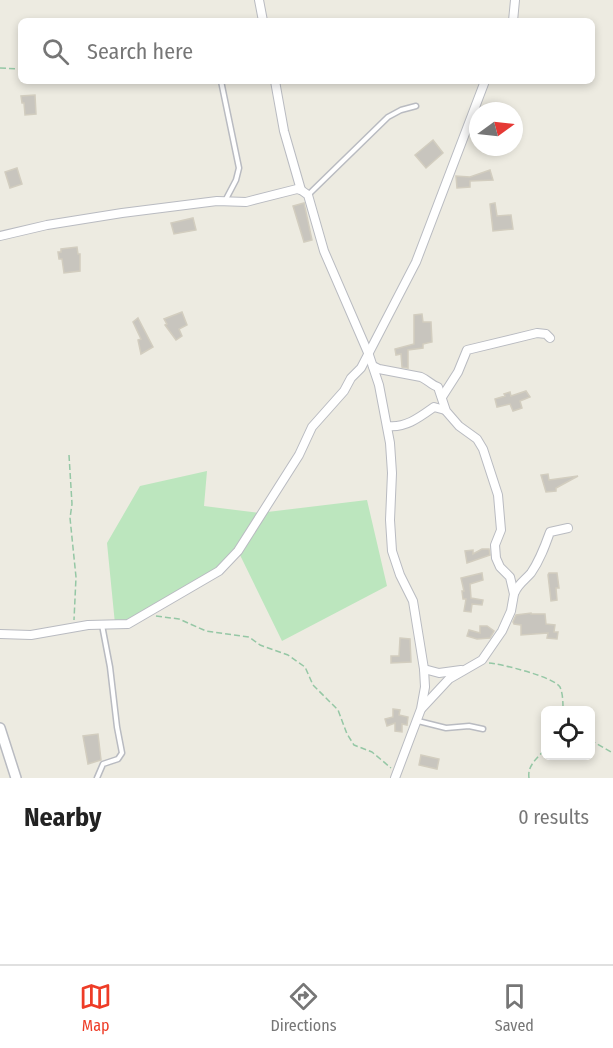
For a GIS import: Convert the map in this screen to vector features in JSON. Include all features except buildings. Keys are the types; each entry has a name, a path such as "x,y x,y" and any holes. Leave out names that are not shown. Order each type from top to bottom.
{"street":[{"path":"259,0 262,18"},
{"path":"513,18 514,0"},
{"path":"276,84 284,131 324,251 373,366 388,426 392,473 390,520 392,551 400,575 413,601 425,687 421,709 396,775"},
{"path":"0,634 31,635 102,624 128,624 214,574 233,558 299,455 312,428 344,391 351,378 362,368 369,355 416,262 484,84"},
{"path":"0,236 46,225 122,213 225,201 246,202 293,190 305,192"},
{"path":"441,398 458,372 467,350 537,333 543,333 550,338"},
{"path":"373,366 427,379 431,385 440,388 446,411 459,426 477,440 483,449 498,495 501,531 495,545 496,558 502,570 510,577 514,594"},
{"path":"388,426 402,426 434,407 446,411"},
{"path":"421,709 449,680 482,660 502,632 511,611 517,586 530,573 544,549 550,532 568,528"},
{"path":"424,669 439,673 465,669"},
{"path":"0,728 16,778"}],"lane":[{"path":"222,84 238,168 236,180 225,201"},
{"path":"305,192 388,117 416,105"},
{"path":"97,778 103,764 118,759 122,753 102,624"},
{"path":"417,721 446,728 469,726 483,729"}],"path":[{"path":"0,68 18,69"},
{"path":"69,454 72,504 70,518 76,577 73,618 76,627"},
{"path":"146,614 179,619 206,631 249,637 260,645 288,654 305,667 313,685 338,710 354,745 372,752 396,775"},
{"path":"474,665 486,663 504,665 555,682 561,689 563,706"},
{"path":"595,742 613,753"},
{"path":"529,778 528,772 531,765 541,754"}],"green space":[{"path":"207,471 204,506 259,513 367,500 387,586 282,641 240,555 157,610 115,624 107,543 140,486"}]}
